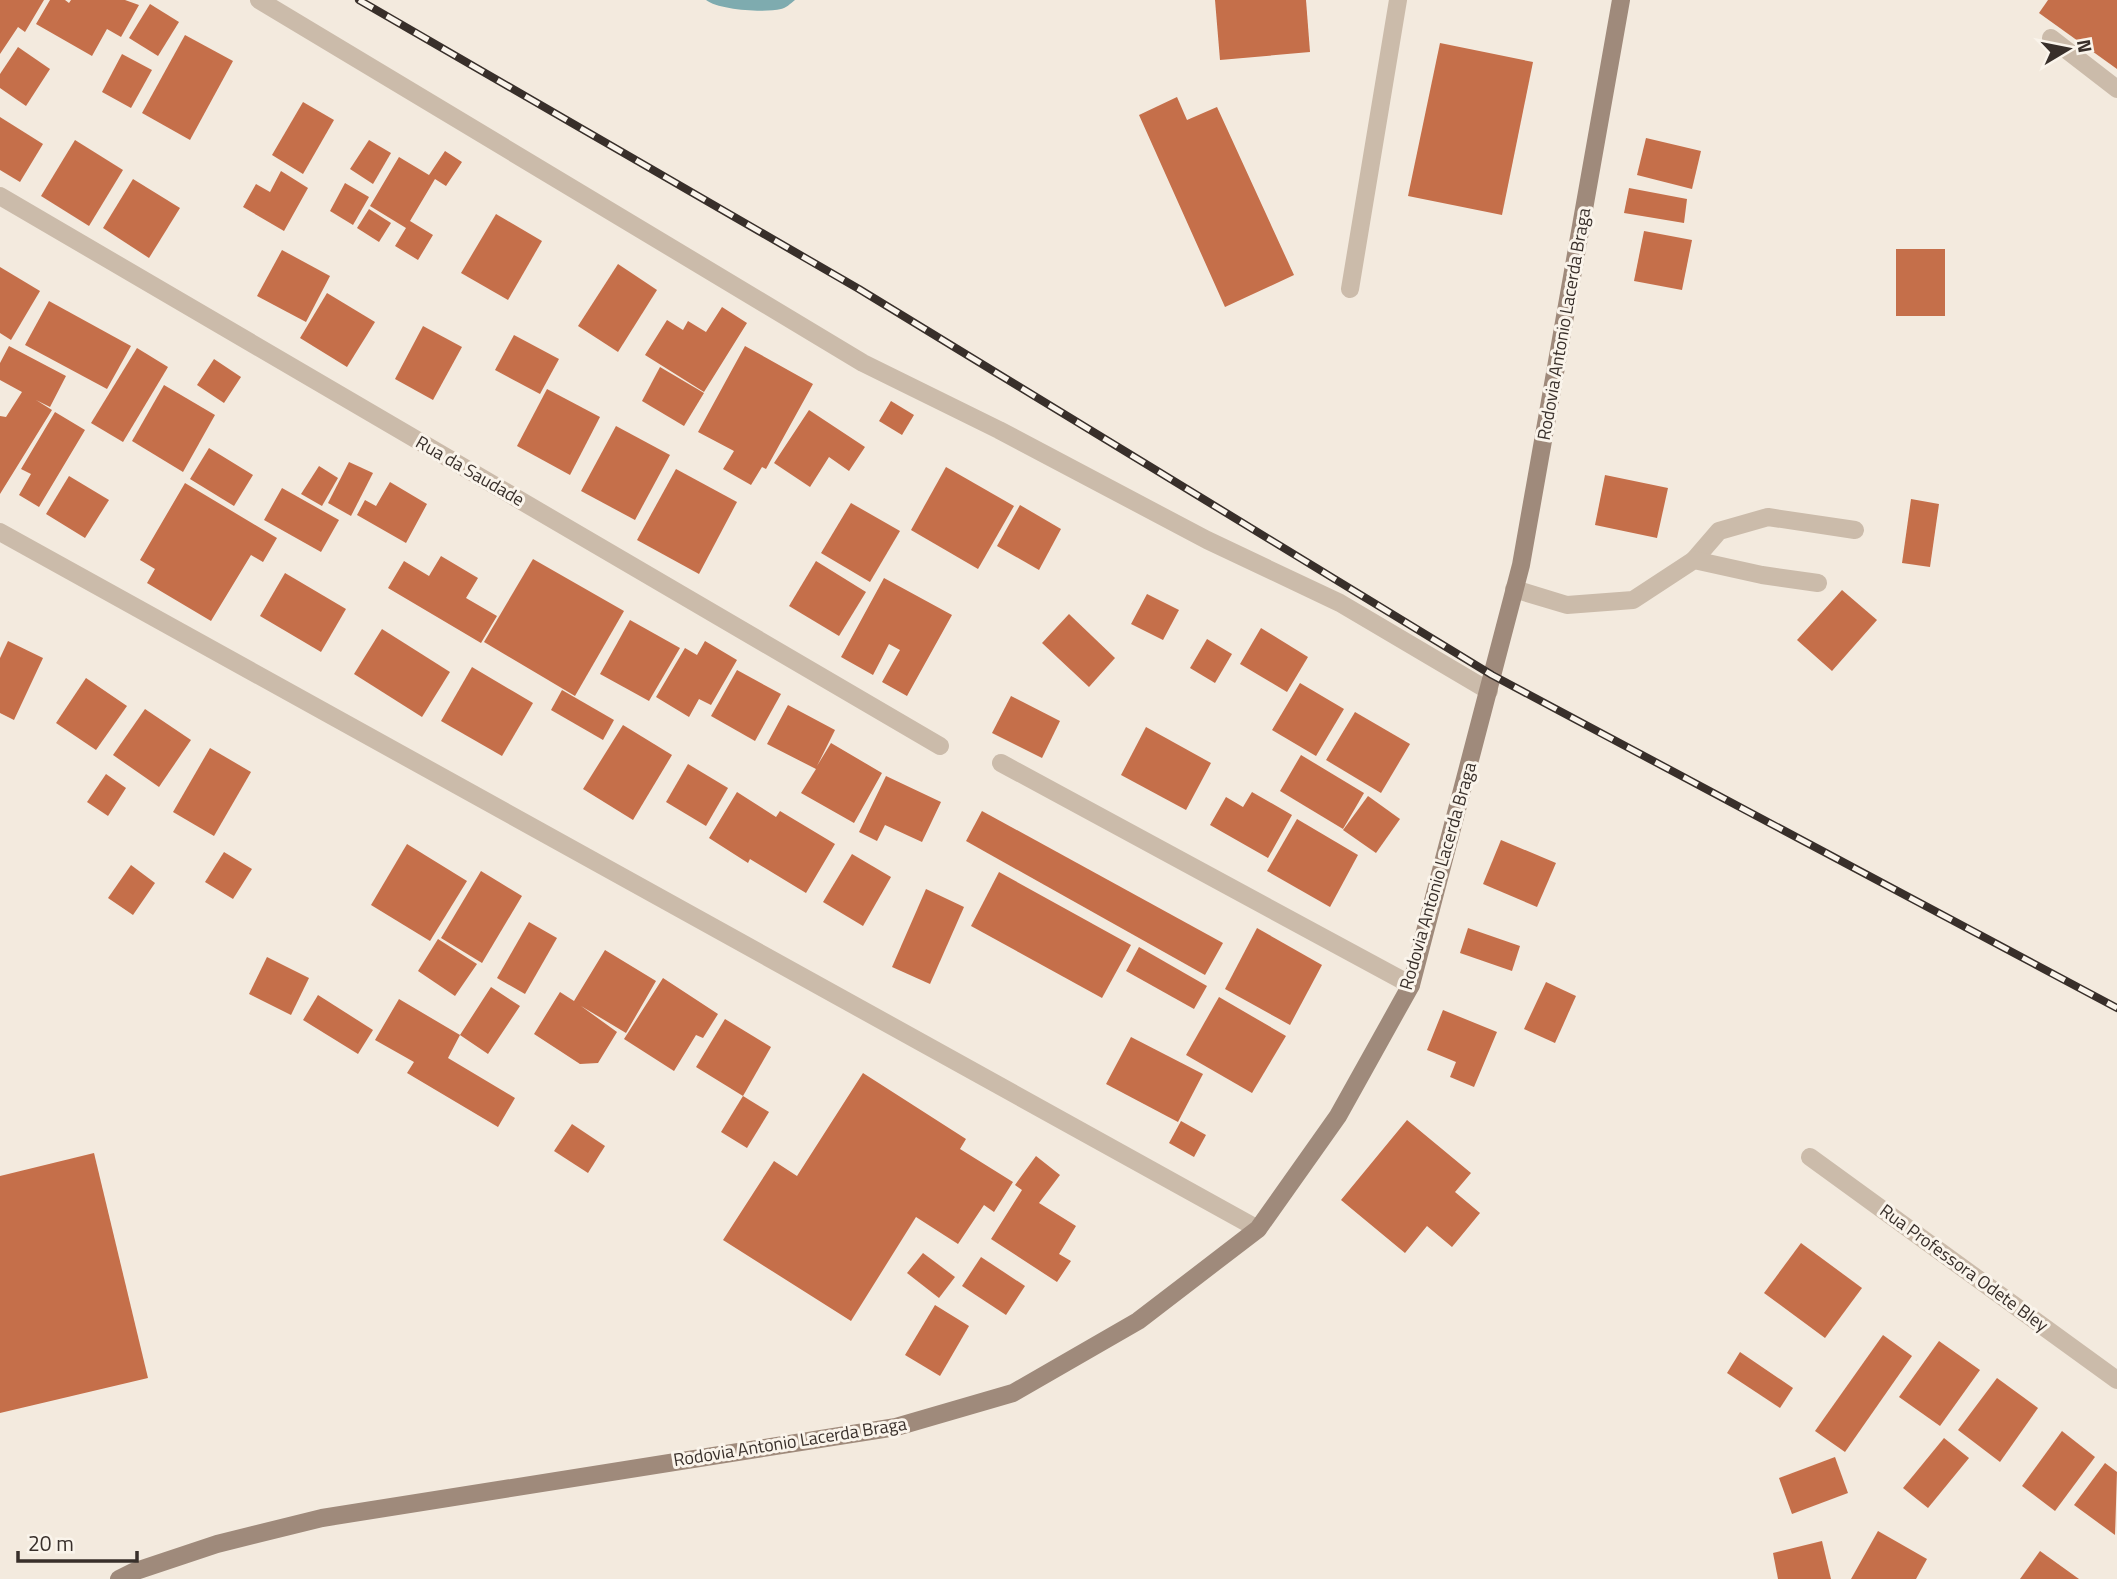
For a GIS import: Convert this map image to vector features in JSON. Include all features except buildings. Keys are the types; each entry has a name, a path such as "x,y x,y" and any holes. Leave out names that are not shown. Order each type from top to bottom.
{"main road":[{"name":"Rodovia Antonio Lacerda Braga","path":"119,1579 217,1544 322,1518 896,1427 1013,1393 1138,1321 1258,1229 1338,1116 1411,985 1521,565 1621,0"}],"street":[{"path":"259,0 863,363 999,430 1207,540 1340,603 1489,691"},
{"path":"1350,289 1398,0"},
{"path":"2051,38 2117,89"},
{"name":"Rua da Saudade","path":"0,196 940,746"},
{"path":"1514,589 1567,605 1633,600 1694,560 1719,531 1768,517 1855,530"},
{"path":"0,532 1258,1229"},
{"path":"1694,560 1762,575 1818,583"},
{"path":"1001,763 1411,985"},
{"name":"Rua Professora Odete Bley","path":"1810,1157 2117,1380"}],"water":[{"path":"706,0 795,0 783,8 764,11 731,8"}],"railway":[{"path":"359,0 859,289 1492,675 2117,1008"}]}
